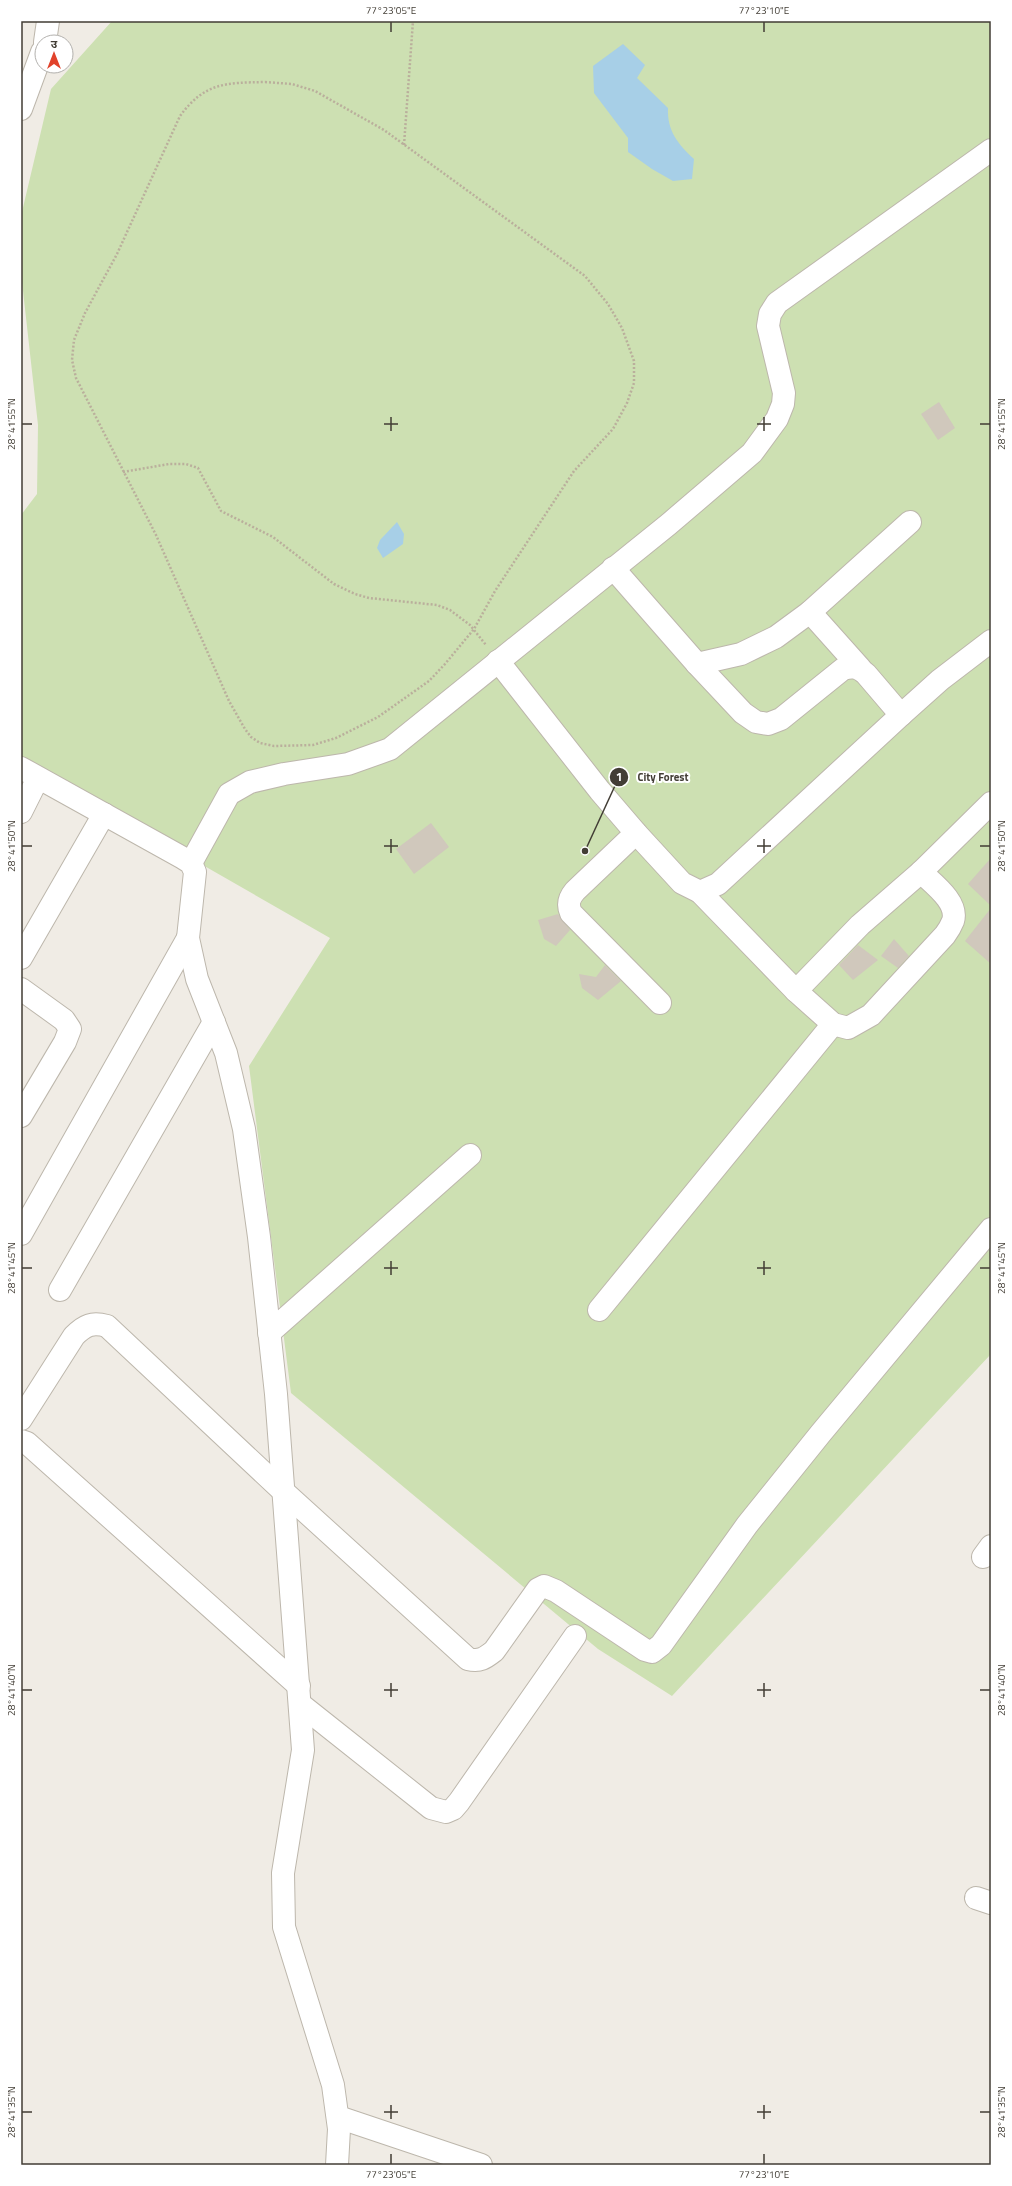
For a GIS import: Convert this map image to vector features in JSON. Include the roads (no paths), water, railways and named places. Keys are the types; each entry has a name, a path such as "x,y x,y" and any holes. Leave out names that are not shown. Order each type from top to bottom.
{"street":[{"path":"46,34 48,21"},
{"path":"21,109 34,74"},
{"path":"191,864 230,794 250,782 284,774 348,764 390,749 493,655 613,568 752,453 777,419 783,404 784,393 768,326 770,314 777,303 991,150"},
{"path":"697,664 741,654 776,637 810,612 910,522"},
{"path":"613,568 697,664 743,713 756,722 768,724 781,719 843,669 852,666 860,668"},
{"path":"810,612 901,715"},
{"path":"700,892 718,884 940,680 991,641"},
{"path":"493,655 600,790 636,833 682,883 700,892 796,991 833,1024 848,1028 871,1015 945,935 954,920 953,910 947,898 921,872"},
{"path":"21,812 30,773 191,864 195,872 188,938 197,979 214,1022 235,1084 244,1129 269,1333 284,1492 303,1750 283,1873 284,1927 333,2085 338,2117 337,2165"},
{"path":"796,991 860,924 921,872 991,804"},
{"path":"21,958 104,814"},
{"path":"636,833 575,890 570,897 568,905 571,913 660,1003"},
{"path":"21,1234 188,938"},
{"path":"21,989 64,1020 70,1029 65,1042 21,1116"},
{"path":"60,1290 214,1022"},
{"path":"599,1310 833,1024"},
{"path":"269,1333 470,1155"},
{"path":"21,1419 74,1336 83,1326 95,1323 107,1326 284,1492 468,1659 477,1662 486,1658 494,1650 538,1589 544,1586 556,1591 645,1650 652,1652 661,1645 747,1525 797,1462 991,1230"},
{"path":"21,1441 27,1443 299,1695 431,1808 446,1812 453,1809 459,1802 575,1636"},
{"path":"338,2117 481,2165"}],"water":[{"path":"623,44 645,65 637,78 668,108 669,124 678,142 694,159 692,179 673,181 652,169 628,152 628,138 594,93 593,66"},
{"path":"397,522 404,534 403,544 383,558 377,548 380,540"}],"place":[{"name":"City Forest","path":"585,851"}]}
